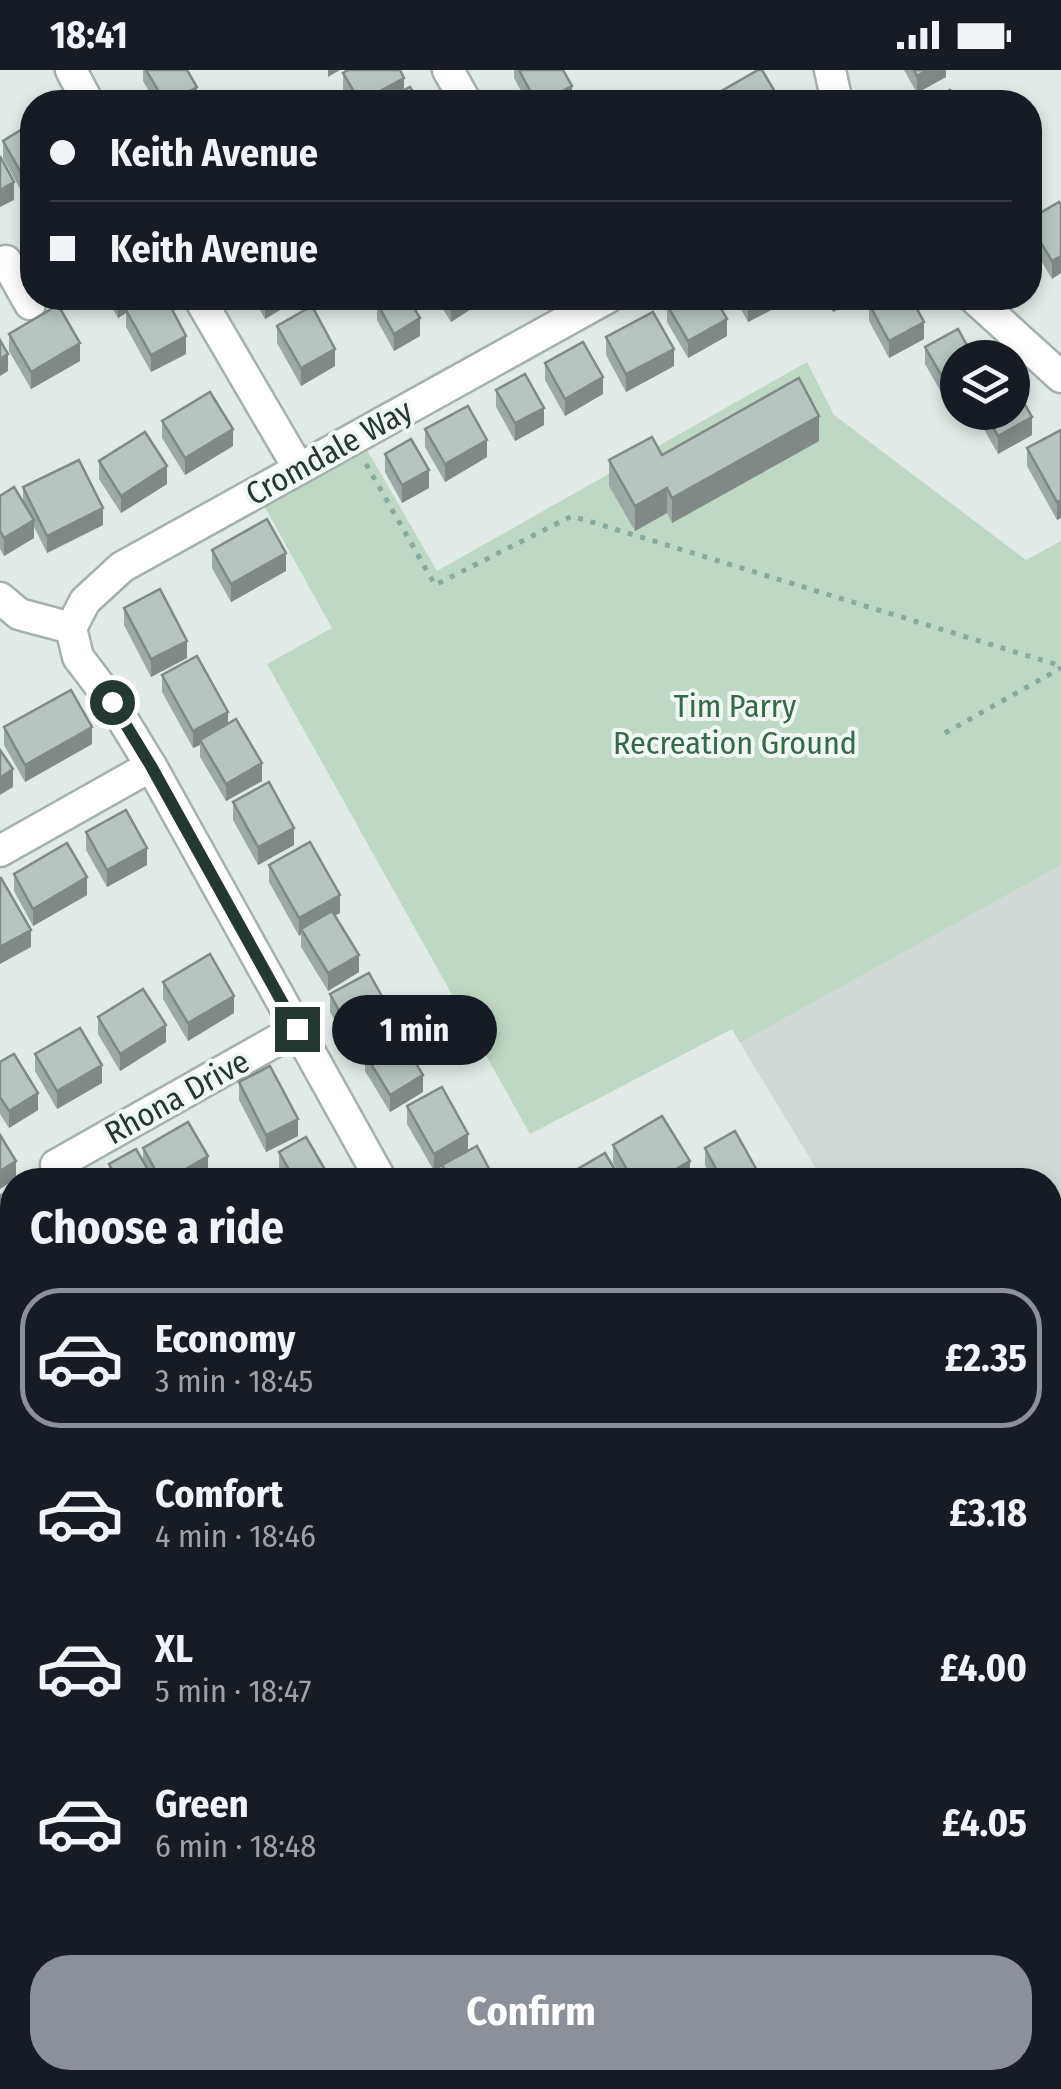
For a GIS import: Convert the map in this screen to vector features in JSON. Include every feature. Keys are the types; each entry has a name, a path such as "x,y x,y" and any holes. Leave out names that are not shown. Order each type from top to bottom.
{"street":[{"path":"3,262 20,288"},
{"path":"206,310 298,469"},
{"name":"Cromdale Way","path":"71,628 85,601 122,567 574,310"},
{"path":"987,310 1061,377"},
{"path":"0,598 19,614 71,628 78,657 112,702 151,766 374,1168"},
{"path":"0,851 151,766"},
{"name":"Rhona Drive","path":"56,1163 297,1029"}],"path":[{"path":"352,439 435,585 572,516 1061,667"},
{"path":"946,733 1061,667"}],"shaded area":[{"path":"1061,865 1061,1168 816,1168 740,1043"}],"green space":[{"name":"Tim Parry Recreation Ground","path":"807,362 834,415 1026,560 1061,541 1061,865 740,1043 732,1029 530,1134 267,664 332,628 263,504 366,448 437,571"}],"building":[{"path":"146,70 187,70 197,87 191,90 158,90"},
{"path":"400,70 404,78 382,90 353,90 343,73"},
{"path":"519,70 563,70 572,86 564,90 530,90"},
{"path":"762,70 774,90 723,90"},
{"path":"20,130 20,171 3,141"},
{"path":"0,156 14,182 0,190"},
{"path":"1059,202 1061,205 1061,256 1052,261 1042,245 1042,212"},
{"path":"50,310 61,310 80,343 31,372 9,334"},
{"path":"126,310 172,310 186,336 151,355"},
{"path":"305,310 314,310 335,349 301,368 277,326"},
{"path":"381,310 415,310 420,318 394,334"},
{"path":"670,310 722,310 727,319 688,341"},
{"path":"872,310 918,310 924,322 889,341"},
{"path":"653,312 674,349 626,374 606,337"},
{"path":"958,329 964,340 940,340 940,373 925,347"},
{"path":"0,340 8,354 0,359"},
{"path":"583,342 603,377 565,399 545,363"},
{"path":"525,374 544,408 515,423 496,390"},
{"path":"799,378 819,416 672,498 667,488 635,506 609,460 652,437 662,455"},
{"path":"210,392 233,429 185,458 162,421"},
{"path":"468,406 487,440 445,464 425,429"},
{"path":"1061,430 1061,500 1057,502 1027,448"},
{"path":"145,432 167,466 121,496 99,461"},
{"path":"411,439 429,470 402,485 385,454"},
{"path":"79,460 103,508 47,536 23,487"},
{"path":"14,487 34,520 4,538 0,531 0,496"},
{"path":"267,519 286,553 231,584 212,550"},
{"path":"160,589 187,641 151,659 124,608"},
{"path":"197,656 228,712 193,731 162,675"},
{"path":"71,690 92,727 25,765 4,727"},
{"path":"236,719 262,763 226,784 200,740"},
{"path":"0,750 13,769 0,778"},
{"path":"269,782 294,828 258,847 233,802"},
{"path":"126,810 147,848 107,870 86,832"},
{"path":"310,842 340,895 299,918 269,865"},
{"path":"67,843 87,877 33,909 14,874"},
{"path":"0,878 31,930 0,947"},
{"path":"332,911 359,955 328,973 301,929"},
{"path":"210,954 234,996 188,1023 163,982"},
{"path":"369,973 393,1016 354,1038 330,994"},
{"path":"143,989 166,1025 120,1054 98,1017"},
{"path":"80,1028 102,1065 57,1091 35,1054"},
{"path":"398,1033 423,1075 390,1095 365,1054"},
{"path":"14,1054 38,1093 9,1111 0,1097 0,1062"},
{"path":"270,1066 298,1119 266,1135 239,1082"},
{"path":"442,1087 468,1134 434,1154 407,1106"},
{"path":"662,1116 690,1161 678,1168 626,1168 613,1145"},
{"path":"188,1122 208,1156 188,1168 154,1168 143,1148"},
{"path":"735,1131 756,1168 716,1168 705,1148"},
{"path":"0,1135 16,1161 0,1168"},
{"path":"306,1137 324,1168 288,1168 279,1152"},
{"path":"477,1146 489,1168 444,1168 442,1165"},
{"path":"136,1149 147,1168 111,1168 109,1164"},
{"path":"605,1153 614,1168 579,1168"}],"route":[{"path":"112,702 297,1029"}]}
